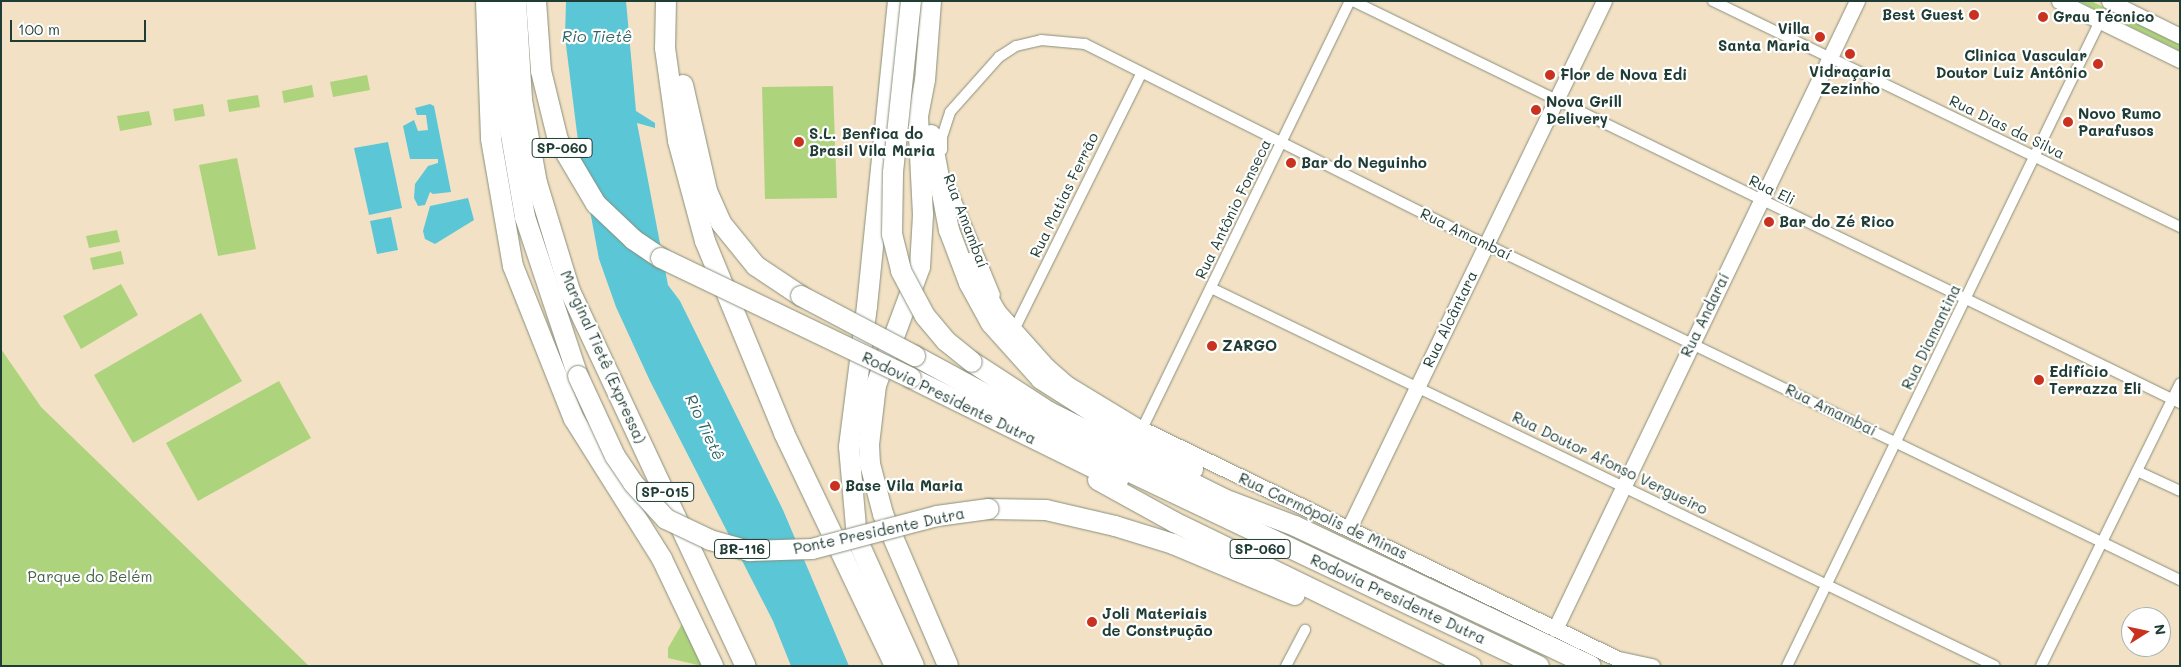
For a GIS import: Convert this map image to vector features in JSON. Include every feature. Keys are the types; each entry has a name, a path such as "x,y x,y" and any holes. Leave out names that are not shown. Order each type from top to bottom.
{"highway":[{"path":"486,1 489,98 494,167 513,266 544,350 574,418 666,566 713,666"},
{"path":"500,1 503,66 510,136 525,217 560,329"},
{"name":"Marginal Tietê (Expressa)","path":"516,1 522,100 537,183 554,245 583,319 746,666"},
{"name":"Rodovia Presidente Dutra","path":"536,1 548,108 558,140 596,204 634,240 661,258 911,378 1012,430 1509,666"},
{"path":"898,1 867,306 850,424 853,499 867,550 914,666"},
{"path":"911,1 893,173 892,234 901,271 925,316 946,341 972,362 1049,412 1224,499 1294,526"},
{"path":"931,1 925,80 918,116 923,215 920,267 876,385 869,445 870,464 883,514 913,579 948,666"},
{"path":"666,8 665,48 678,141 705,241 784,433 895,666"},
{"name":"Rodovia Presidente Dutra","path":"666,8 692,137 716,213 728,233 756,266 801,296 1137,475 1539,666"},
{"path":"503,66 512,94 537,218 567,304 583,319"},
{"path":"925,80 939,190 958,257 981,305 1013,350 1041,379 1132,437 1278,512 1294,526"},
{"path":"489,98 497,113 514,213 534,281 546,314 560,329"},
{"name":"Ponte Presidente Dutra","path":"560,329 578,376 615,456 633,483 666,519 710,540 749,551 812,549 937,516 989,509 1046,510 1080,516 1173,544 1338,613 1451,666"},
{"path":"1012,430 1044,452 1174,522 1471,666"},
{"name":"Rodovia Presidente Dutra","path":"1294,526 1591,666"},
{"path":"867,550 927,666"},
{"path":"699,566 700,587 731,666"},
{"path":"913,579 913,591 941,666"}],"street":[{"name":"Rua Eli","path":"1352,1 1556,102 2176,401"},
{"name":"Rua Antônio Fonseca","path":"1142,429 1352,1"},
{"name":"Rua Alcântara","path":"1349,528 1604,1"},
{"name":"Rua Dias da Silva","path":"1713,1 2180,227"},
{"name":"Rua Andaraí","path":"1555,630 1857,1"},
{"path":"2060,1 2180,60"},
{"path":"2110,1 2180,36"},
{"name":"Rua Diamantina","path":"1787,666 2100,21"},
{"name":"Rua Amambaí","path":"993,303 994,290 962,220 942,157 945,125 958,100 999,57 1016,46 1041,40 1066,40 1085,44 1141,74 1486,244 2180,580"},
{"name":"Rua Matias Ferrão","path":"1014,330 1141,74"},
{"name":"Rua Amambaí","path":"939,190 960,243 993,303 1014,330"},
{"name":"Rua Doutor Afonso Vergueiro","path":"1211,288 1995,666"},
{"name":"Rua Carmópolis de Minas","path":"1014,330 1068,384 1142,429 1349,528 1555,630 1618,659 1652,666"},
{"path":"2042,666 2137,471 2176,401 2180,383"},
{"path":"2137,471 2180,491"},
{"path":"1286,666 1305,630"}],"green space":[{"path":"2078,1 2091,1 2180,45 2180,51"},
{"path":"367,75 370,90 333,97 330,82"},
{"path":"312,85 314,97 284,103 282,91"},
{"name":"S.L. Benfica do Brasil Vila Maria","path":"833,86 837,198 765,199 762,87"},
{"path":"258,95 260,107 229,112 227,100"},
{"path":"203,104 205,116 175,121 173,109"},
{"path":"149,111 152,125 120,131 117,116"},
{"path":"237,158 256,249 218,256 199,165"},
{"path":"117,230 120,242 89,248 86,236"},
{"path":"121,251 124,264 93,270 90,258"},
{"path":"121,284 138,315 81,349 63,316"},
{"path":"201,313 242,381 133,443 94,375"},
{"name":"Parque do Belém","path":"1,349 41,407 309,666 1,666"},
{"path":"279,381 311,438 198,501 166,443"},
{"path":"682,624 702,666 668,658 668,648"}],"water":[{"name":"Rio Tietê","path":"566,1 626,1 636,111 655,123 655,128 637,123 668,285 680,301 783,510 849,666 791,666 773,621 650,381 616,307 599,259 580,157 565,37"},
{"path":"430,104 434,106 451,192 433,194 430,192 425,205 418,206 414,198 415,184 428,166 438,163 438,159 410,159 403,126 414,120 418,131 428,130 426,115 417,115 415,108"},
{"path":"388,142 402,208 369,215 354,148"},
{"path":"468,198 474,220 435,244 425,239 423,231 430,206"},
{"path":"391,217 398,250 377,254 370,221"}],"place":[{"name":"Best Guest","path":"1974,15"},
{"name":"Grau Técnico","path":"2043,17"},
{"name":"Villa Santa Maria","path":"1820,37"},
{"name":"Vidraçaria Zezinho","path":"1850,54"},
{"name":"Clinica Vascular Doutor Luiz Antônio","path":"2098,64"},
{"name":"Flor de Nova Edi","path":"1550,75"},
{"name":"Nova Grill Delivery","path":"1536,110"},
{"name":"Novo Rumo Parafusos","path":"2068,122"},
{"name":"S.L. Benfica do Brasil Vila Maria","path":"799,142"},
{"name":"Bar do Neguinho","path":"1291,163"},
{"name":"Bar do Zé Rico","path":"1769,222"},
{"name":"ZARGO","path":"1212,346"},
{"name":"Edifício Terrazza Eli","path":"2039,380"},
{"name":"Base Vila Maria","path":"835,486"},
{"name":"Joli Materiais de Construção","path":"1092,622"}]}
